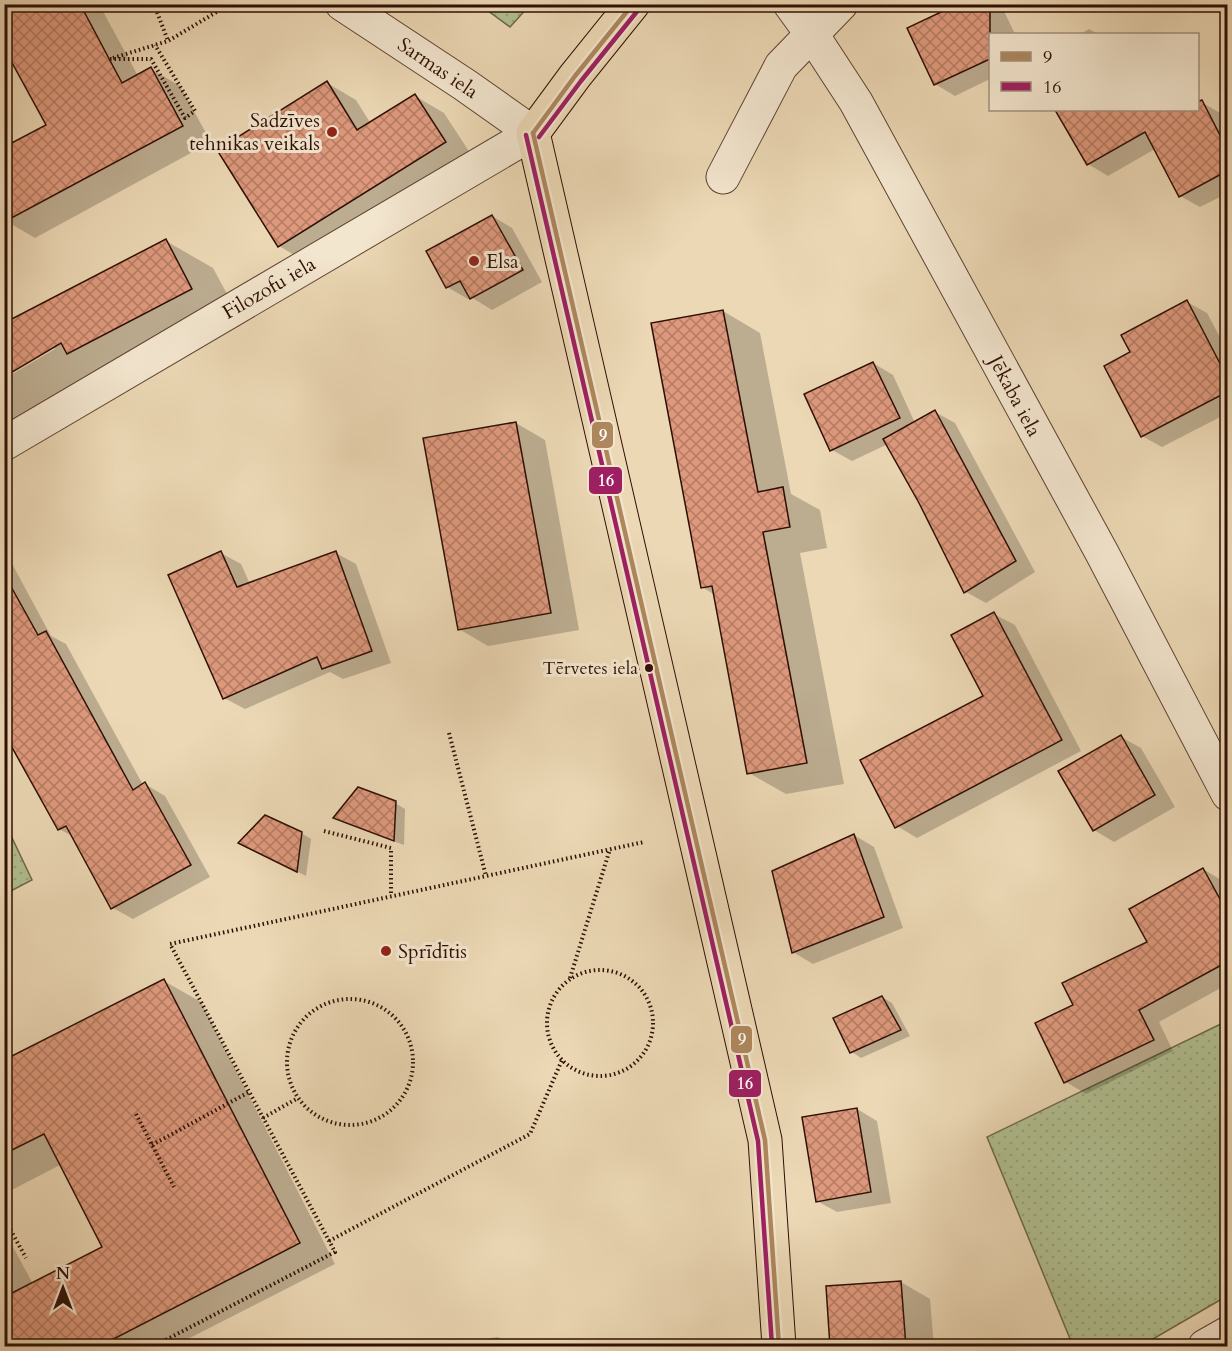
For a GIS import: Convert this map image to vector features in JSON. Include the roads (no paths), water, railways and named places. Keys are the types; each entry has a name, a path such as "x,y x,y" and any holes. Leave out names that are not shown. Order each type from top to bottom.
{"main road":[{"path":"633,4 533,133 765,1140 779,1347"}],"street":[{"name":"Sarmas iela","path":"342,4 465,84 533,133"},
{"name":"Jēkaba iela","path":"789,4 856,102 1102,554 1227,794"},
{"path":"723,177 781,66 841,4"},
{"name":"Filozofu iela","path":"4,444 533,133"},
{"path":"1205,1347 1227,1333"}],"place":[{"name":"Sadzīves tehnikas veikals","path":"332,132"},
{"name":"Elsa","path":"474,261"},
{"name":"Tērvetes iela","path":"649,668"},
{"name":"Sprīdītis","path":"386,951"}]}
